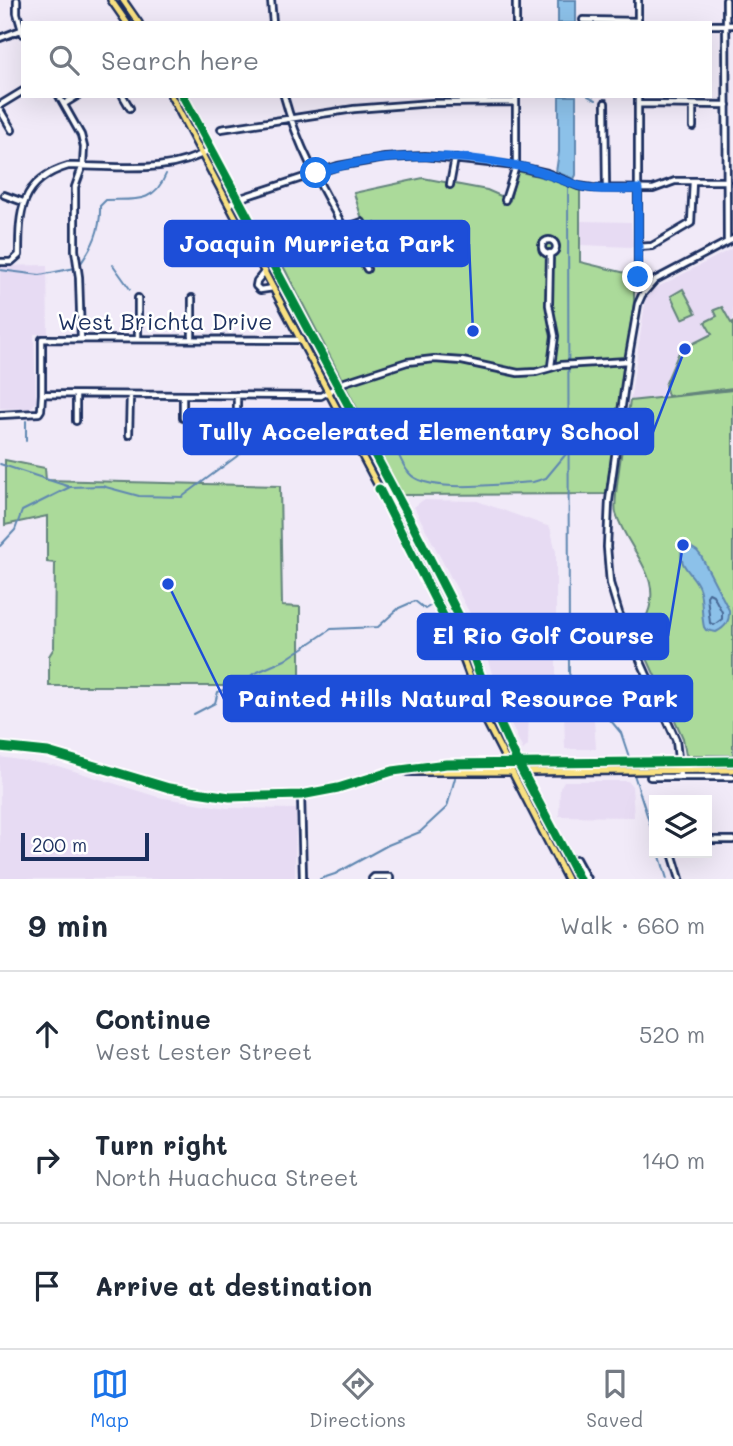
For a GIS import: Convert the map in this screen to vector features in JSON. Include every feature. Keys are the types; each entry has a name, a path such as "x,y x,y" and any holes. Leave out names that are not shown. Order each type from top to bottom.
{"main road":[{"path":"111,0 126,21"},
{"path":"123,0 138,21"},
{"path":"173,98 275,288 454,634 487,723 568,879"},
{"path":"184,98 460,618 488,697 518,763 579,879"},
{"path":"302,340 310,336"},
{"path":"0,747 48,752 169,788 230,797 301,795 338,788 393,771 446,764 733,761"},
{"path":"594,763 594,771"},
{"path":"393,771 641,771 680,774 733,770"}],"street":[{"path":"17,0 21,26"},
{"path":"271,0 273,21"},
{"path":"516,0 516,21"},
{"path":"638,0 638,21"},
{"path":"726,0 727,242"},
{"path":"583,20 610,21"},
{"path":"712,25 733,26"},
{"path":"0,38 21,32"},
{"path":"12,130 0,107 21,92"},
{"path":"60,98 81,135 84,147 83,165 75,187 75,250 82,339"},
{"path":"64,104 74,98"},
{"path":"124,98 130,108"},
{"path":"284,98 289,117 316,173 367,269"},
{"path":"638,98 638,277 647,287"},
{"path":"222,129 354,108 516,99 516,166 505,200"},
{"path":"606,103 606,188"},
{"path":"638,104 727,104"},
{"path":"693,104 693,128"},
{"path":"0,262 16,259 19,255 19,218 23,202 31,189 53,170 83,165 163,167 181,164 211,149"},
{"path":"229,205 238,199 338,166 385,158 455,158 516,166 592,188 653,189 674,181 727,181"},
{"path":"450,185 455,158"},
{"path":"638,247 652,246 691,223 694,216 693,181"},
{"path":"4,195 23,202"},
{"path":"310,241 362,222"},
{"path":"680,774 676,740 619,613 610,583 607,547 609,501 638,304 647,287 667,273 733,239"},
{"path":"550,253 549,305 555,337 551,366"},
{"path":"265,271 256,286 262,290 275,288"},
{"path":"138,298 138,339"},
{"path":"192,298 192,339"},
{"name":"West Brichta Drive","path":"42,394 42,339 302,340"},
{"path":"0,415 39,413 42,394 321,396 377,370 421,360 462,361 518,373 536,372 551,366 628,361"},
{"path":"76,395 76,421"},
{"path":"129,435 130,395"},
{"path":"183,395 183,418"},
{"path":"237,395 237,417"},
{"path":"650,777 680,774 733,777"},
{"path":"301,795 303,879"},
{"path":"712,840 733,840"},
{"path":"674,858 680,879"},
{"path":"576,859 587,879"},
{"path":"372,879 390,879"}],"shaded area":[{"path":"579,221 631,222 633,247 579,245"},
{"path":"733,248 733,390 630,401 646,298 654,289"},
{"path":"47,265 48,334 34,334 36,402 30,409 0,408 0,266"},
{"path":"423,500 477,501 550,527 556,552 556,677 564,692 594,720 596,749 565,749 564,709 529,709 528,745 523,750 499,697 479,631 414,507"},
{"path":"0,757 58,766 158,797 227,808 296,809 295,879 0,879"},
{"path":"564,781 628,781 632,786 634,817 559,816 560,788"}],"green space":[{"path":"517,171 580,190 580,262 634,275 634,302 606,494 402,495 281,262 306,246 316,249 343,234 351,246 378,239 375,223 364,226 354,193 423,178 487,190 510,200"},
{"path":"683,289 696,313 682,319 671,296"},
{"path":"722,307 731,323 733,322 733,388 668,396 665,385 680,350 712,334 705,322 717,316 714,310"},
{"path":"733,390 733,755 686,755 683,738 632,625 636,621 644,621 650,606 651,591 649,578 616,513 618,477 630,401"},
{"path":"5,460 45,468 46,480 280,486 282,606 300,607 300,686 49,686 49,656 54,648 55,563 47,562 47,516 5,525"}],"water":[{"path":"558,0 576,0 576,21 558,21"},
{"path":"559,98 576,98 574,179 556,172 559,152"},
{"path":"689,546 701,556 729,610 727,623 716,632 704,627 699,588 682,560 682,548"}],"waterway":[{"path":"592,98 596,100"},
{"path":"79,266 95,238 100,206 106,200 135,199 149,195 156,191 166,174"},
{"path":"568,176 569,673 574,688 589,705 607,716 621,733 630,760"},
{"path":"113,265 130,289"},
{"path":"0,270 40,275 75,268"},
{"path":"26,421 26,441"},
{"path":"0,464 70,487 102,486 139,496 182,497 244,451 307,433 342,437"},
{"path":"375,439 390,439 406,469 418,480 449,486 533,482 546,478 566,454"},
{"path":"0,546 15,530 22,511 70,487"},
{"path":"194,714 215,703 218,692 239,688 253,674 285,660 331,629 378,627 399,608 415,601 425,609 430,606"},
{"path":"631,765 649,821"},
{"path":"320,879 420,832 447,807 455,778"},
{"path":"661,858 667,879"}],"cycle path":[{"path":"184,98 460,618 488,697 518,763 579,879"},
{"path":"379,489 458,645"},
{"path":"0,747 48,752 169,788 230,797 301,795 338,788 393,771 446,764 733,761"}],"place":[{"name":"Joaquin Murrieta Park","path":"473,331"},
{"name":"Tully Accelerated Elementary School","path":"685,349"},
{"name":"El Rio Golf Course","path":"683,545"},
{"name":"Painted Hills Natural Resource Park","path":"168,584"}],"route":[{"path":"316,173 338,166 385,158 425,156 516,166 547,173 578,186 638,189 638,277"}]}
